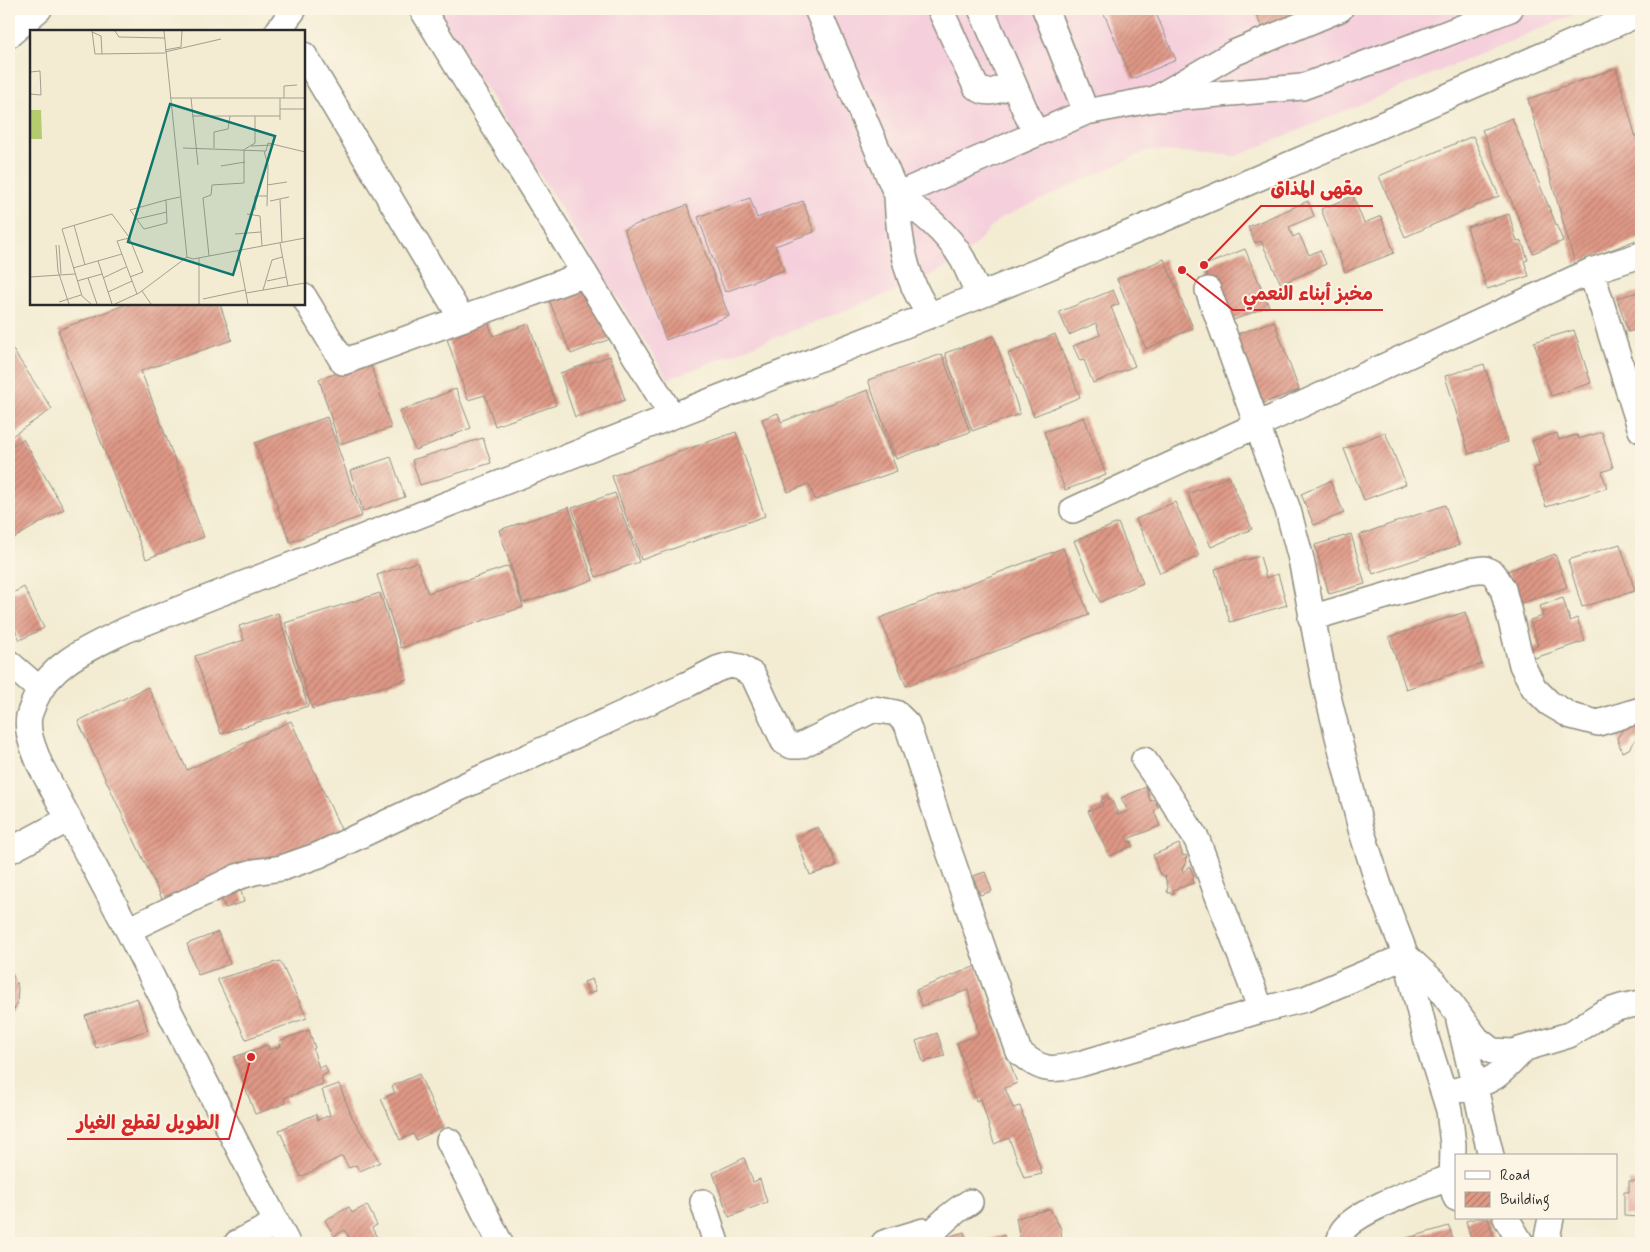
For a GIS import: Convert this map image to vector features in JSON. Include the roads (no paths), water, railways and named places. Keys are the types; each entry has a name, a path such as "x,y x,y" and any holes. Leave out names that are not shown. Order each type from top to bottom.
{"street":[{"path":"9,35 39,9"},
{"path":"422,9 672,416"},
{"path":"817,9 896,195 898,225 904,255 913,284 929,316"},
{"path":"940,9 976,87 983,92 992,92 1013,84"},
{"path":"981,9 1035,133"},
{"path":"1045,9 1086,112"},
{"path":"1155,99 1234,54 1340,9"},
{"path":"896,195 1086,112 1155,99 1302,86 1422,44 1510,9"},
{"path":"237,1243 282,1233 128,930 40,765 30,737 29,716 40,689 54,673 79,652 126,630 979,296 1149,225 1641,12"},
{"path":"305,57 462,319"},
{"path":"896,195 922,212 944,234 962,259 979,296"},
{"path":"1073,510 1592,271 1641,255"},
{"path":"1592,271 1641,430"},
{"path":"305,300 343,362 585,274"},
{"path":"1208,290 1288,510 1301,559 1311,618 1339,747 1379,886 1406,956 1427,1041 1444,1094 1452,1128 1454,1187 1397,1198 1363,1215 1343,1232 1338,1243"},
{"path":"1311,618 1470,571 1485,569 1494,574 1503,589 1522,665 1534,688 1549,703 1571,716 1598,723 1641,710"},
{"path":"9,663 40,689"},
{"path":"128,930 237,877 289,866 319,855 468,784 730,665 740,667 753,675 784,742 792,746 800,746 874,709 896,713 907,724 1019,1052 1032,1063 1044,1068 1058,1069 1261,1010 1305,1000 1406,956"},
{"path":"1144,760 1197,840 1261,1010"},
{"path":"9,850 69,819"},
{"path":"1406,956 1436,984 1477,1039 1492,1050 1508,1052 1524,1049 1569,1035 1603,1013 1641,1003"},
{"path":"1457,1012 1491,1154"},
{"path":"1444,1094 1490,1081 1502,1073 1524,1049"},
{"path":"449,1141 500,1243"},
{"path":"703,1202 716,1243"},
{"path":"884,1243 919,1231 928,1233 933,1239 942,1221 955,1210 970,1202"},
{"path":"1507,1220 1521,1243"},
{"path":"1546,1243 1550,1220"}],"place":[{"name":"مقهى المذاق","path":"1204,265"},
{"name":"مخبز أبناء النعمي","path":"1182,270"},
{"name":"الطويل لقطع الغيار","path":"251,1057"}]}
